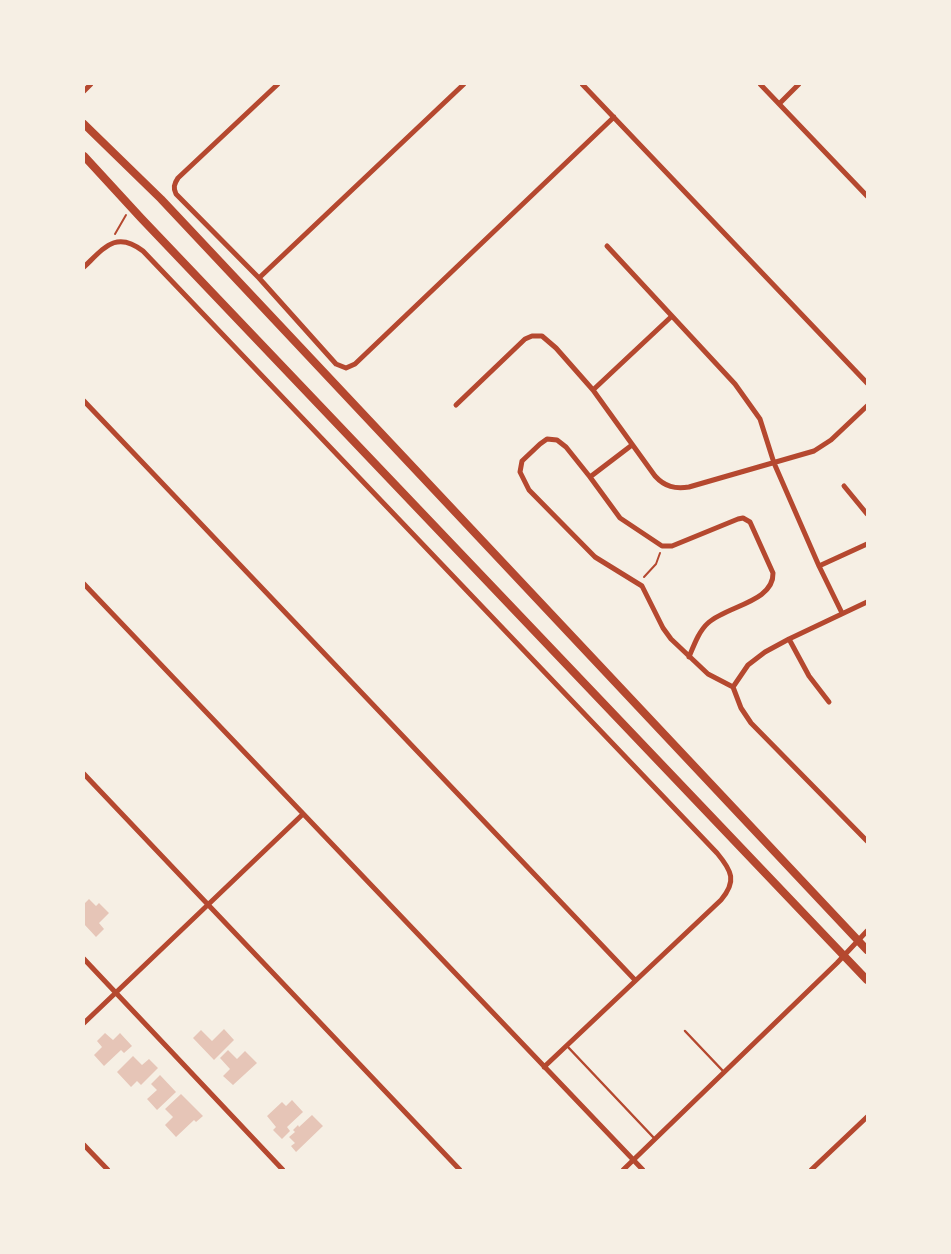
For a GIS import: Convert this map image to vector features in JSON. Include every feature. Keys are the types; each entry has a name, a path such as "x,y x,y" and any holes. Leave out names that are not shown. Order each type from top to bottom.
{"main road":[{"path":"84,124 161,199 867,950"},
{"path":"84,156 867,980"}],"street":[{"path":"84,91 91,84"},
{"path":"278,84 178,178 174,186 176,194 259,278 336,364 346,368 355,364 614,117"},
{"path":"259,278 464,84"},
{"path":"582,84 867,383"},
{"path":"760,84 867,196"},
{"path":"779,104 799,84"},
{"path":"84,267 104,247 118,241 129,242 143,251 717,853 729,868 732,878 731,886 721,900 544,1067"},
{"path":"607,246 735,384 757,415 774,463 819,566 842,613"},
{"path":"593,390 672,316"},
{"path":"456,405 525,339 532,336 542,336 548,339 581,375 655,476 663,484 673,487 689,487 808,453 822,446 867,406"},
{"path":"84,401 635,980"},
{"path":"689,657 702,631 710,621 765,592 770,587 773,573 750,522 743,518 672,546 662,546 614,513 590,477 562,442 553,439 540,444 522,461 520,466 522,478 529,490 595,557 640,584 670,639 689,657 708,674 733,687 741,708 751,723 867,841"},
{"path":"590,477 632,445"},
{"path":"844,486 867,514"},
{"path":"819,566 867,544"},
{"path":"84,584 643,1170"},
{"path":"733,687 748,665 766,652 867,602"},
{"path":"789,639 809,676 829,702"},
{"path":"84,774 460,1170"},
{"path":"84,1023 303,814"},
{"path":"623,1170 844,956 867,931"},
{"path":"84,960 283,1170"},
{"path":"811,1170 867,1117"},
{"path":"84,1145 108,1170"}],"lane":[{"path":"685,1032 724,1072"},
{"path":"567,1045 655,1140"}],"path":[{"path":"118,241 115,233 126,215"},
{"path":"640,584 646,573 656,564 662,546"}],"building":[{"path":"89,899 96,906 99,903 109,913 99,923 104,929 96,937 84,924 84,904"},
{"path":"224,1029 234,1040 214,1060 193,1038 201,1030 212,1041"},
{"path":"105,1033 113,1040 120,1033 132,1046 124,1053 121,1050 104,1066 94,1055 102,1047 97,1041"},
{"path":"228,1050 237,1059 245,1051 257,1063 233,1085 223,1076 230,1069 220,1058"},
{"path":"133,1056 142,1065 149,1059 158,1068 141,1085 137,1081 131,1087 117,1072"},
{"path":"160,1075 176,1092 157,1110 147,1099 157,1090 151,1084"},
{"path":"181,1094 203,1116 196,1122 194,1120 176,1137 165,1125 173,1117 165,1109"},
{"path":"292,1100 303,1112 287,1127 290,1131 282,1139 273,1130 276,1127 267,1116 282,1102 286,1106"},
{"path":"312,1115 323,1126 296,1152 291,1146 295,1143 289,1137 295,1132 293,1130 298,1125 299,1127"}]}
